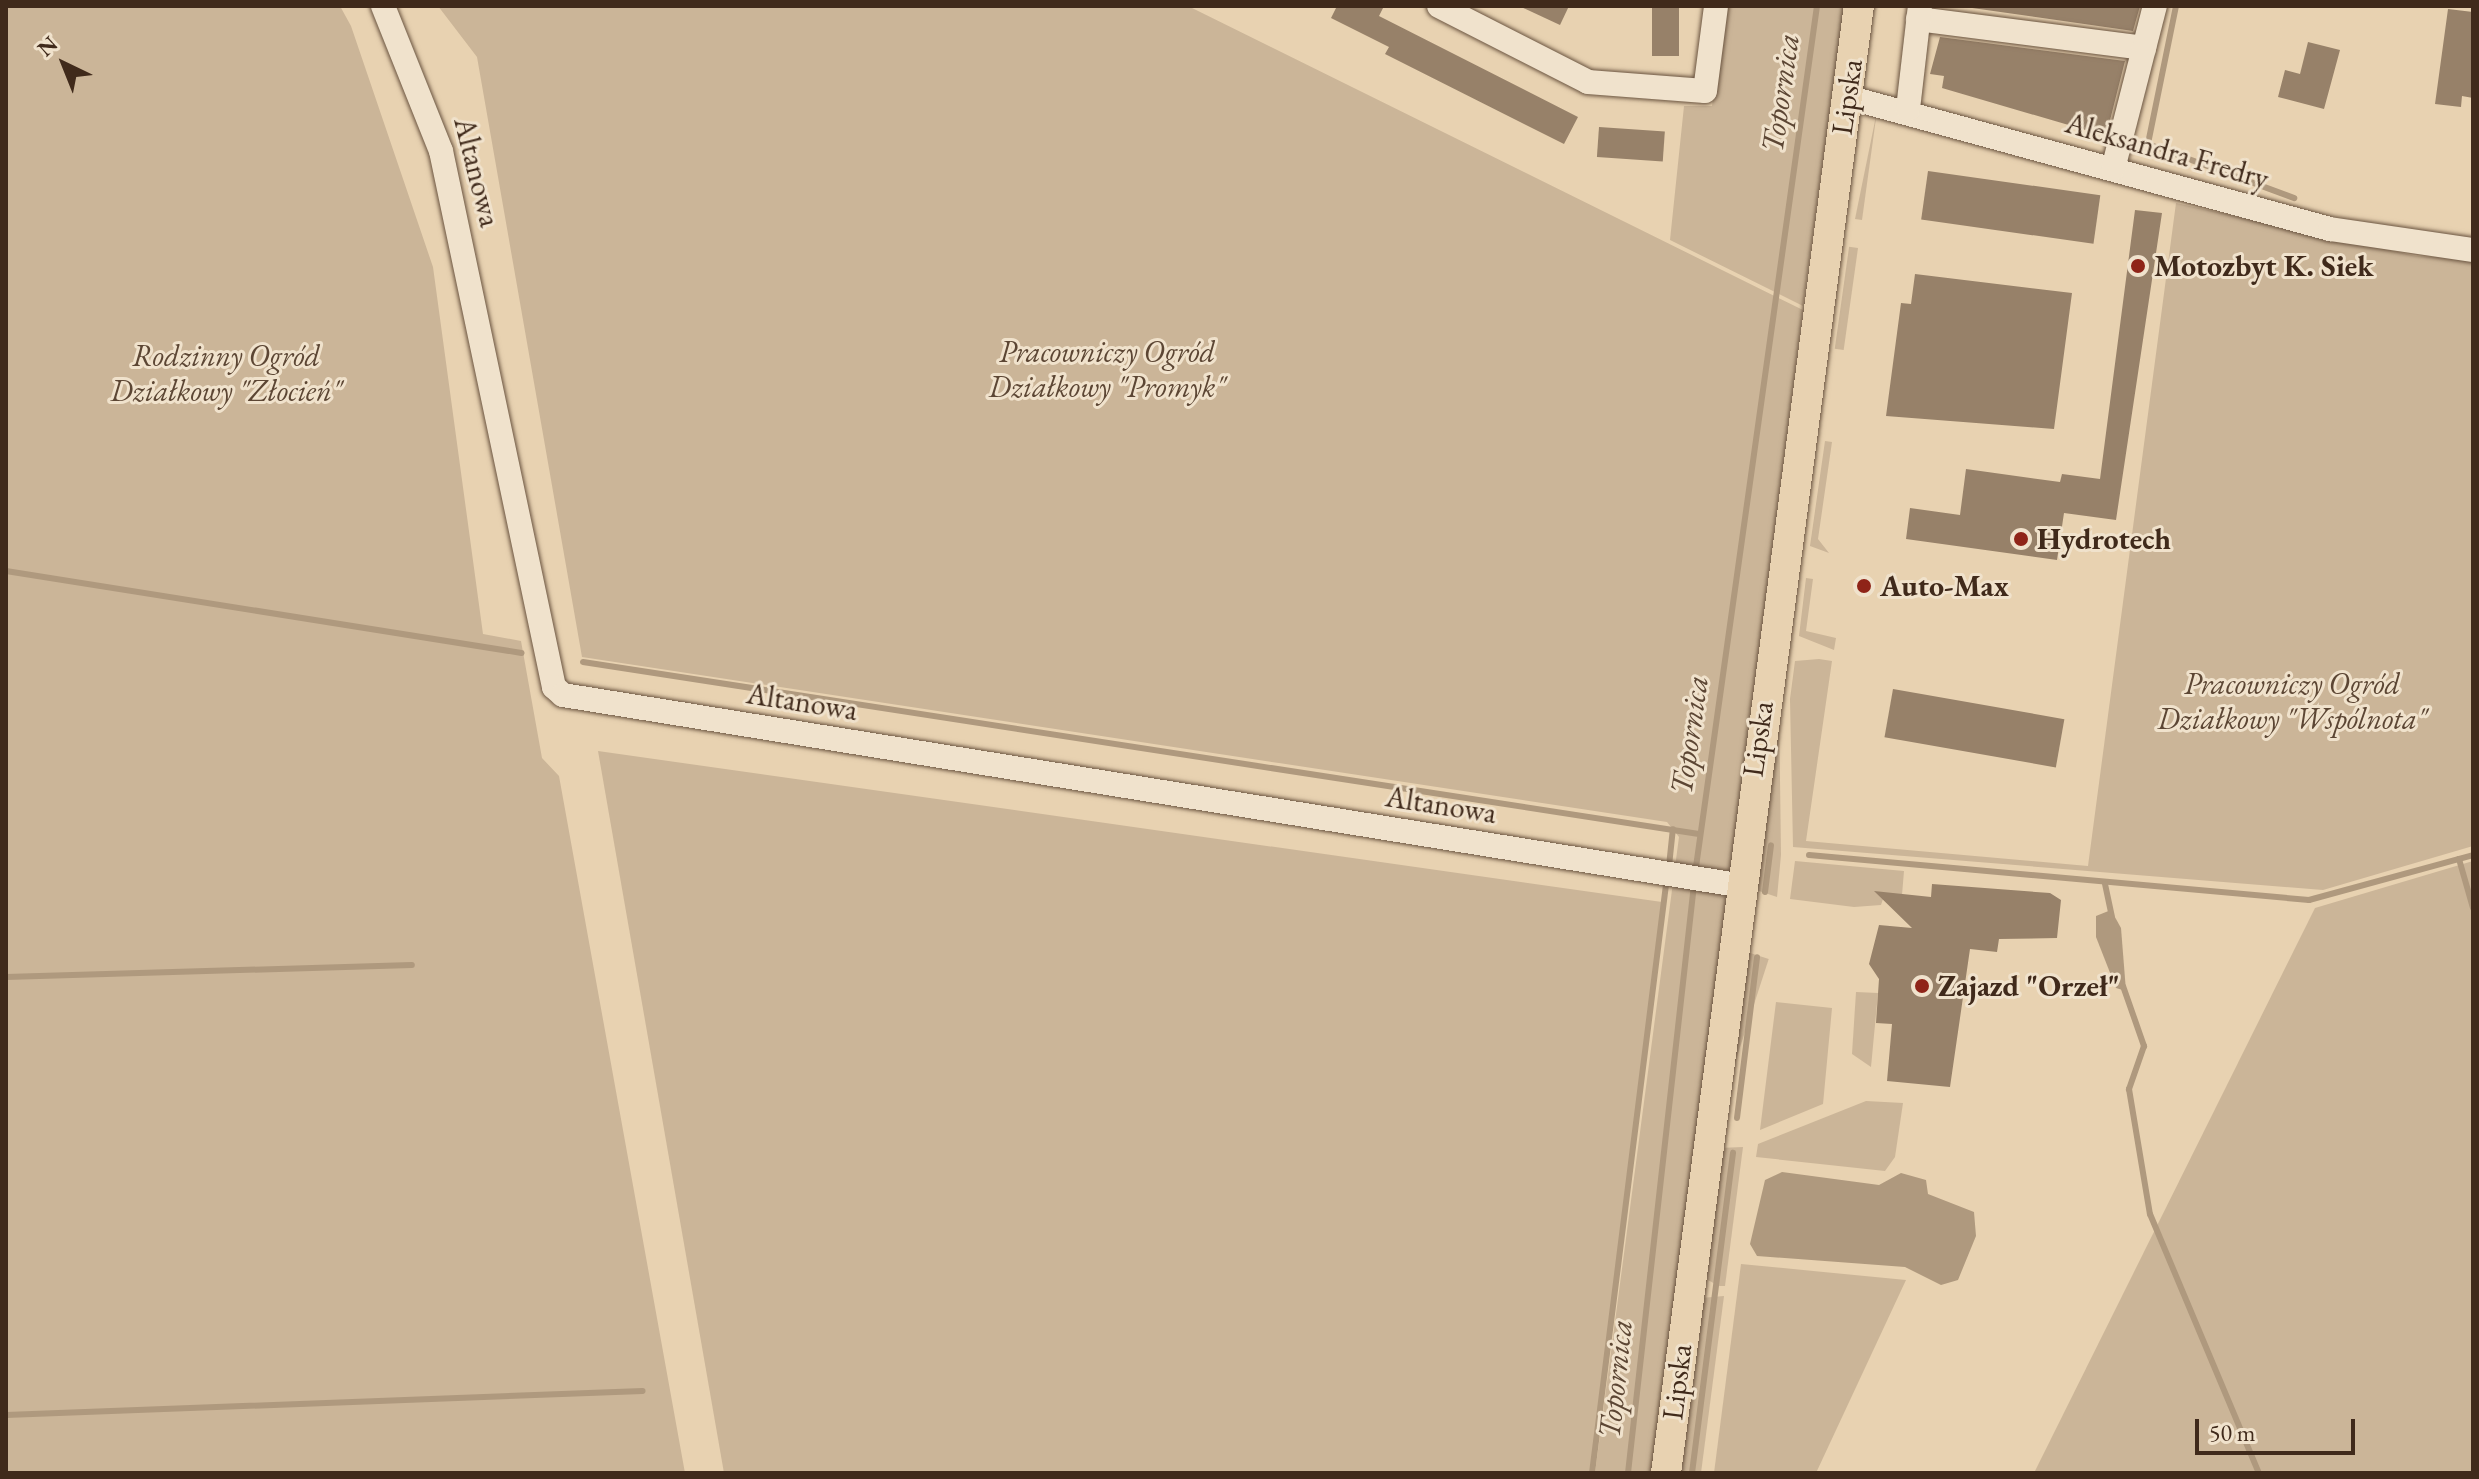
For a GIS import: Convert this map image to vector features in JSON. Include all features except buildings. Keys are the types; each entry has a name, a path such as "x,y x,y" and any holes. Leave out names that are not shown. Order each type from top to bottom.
{"main road":[{"name":"Lipska","path":"1666,1473 1727,883 1859,6"}],"street":[{"name":"Altanowa","path":"383,6 441,151 557,691 1727,883"},
{"path":"1439,6 1588,82 1705,91 1716,6"},
{"path":"2113,169 2155,6"},
{"path":"1908,109 1919,12 2144,48"},
{"name":"Aleksandra Fredry","path":"1847,97 1908,109 2330,229 2473,250"}],"green space":[{"name":"Rodzinny Ogród Działkowy \"Złocień\"","path":"6,6 340,6 351,26 433,267 483,634 521,641 542,758 559,776 685,1473 6,1473"},
{"name":"Pracowniczy Ogród Działkowy \"Promyk\"","path":"438,6 1188,6 1803,310 1652,1473 1595,1473 1679,837 1667,822 582,657 477,57"},
{"path":"1725,6 1844,6 1803,306 1670,240 1684,106 1712,106"},
{"path":"1877,111 1862,220 1855,219"},
{"name":"Pracowniczy Ogród Działkowy \"Wspólnota\"","path":"2176,203 2416,256 2473,259 2473,846 2323,890 1793,847 1790,699 1795,661 1819,659 1832,661 1806,841 2088,866"},
{"path":"1849,247 1858,248 1844,350 1835,349"},
{"path":"1825,441 1832,442 1818,539 1829,553 1810,546"},
{"path":"1806,578 1813,579 1806,631 1836,638 1834,650 1799,636"},
{"path":"1779,702 1781,855 1777,897 1756,890"},
{"path":"598,751 1662,902 1592,1473 724,1473"},
{"path":"1795,861 1904,871 1902,895 1885,893 1881,905 1854,907 1790,899"},
{"path":"2473,861 2473,1473 2034,1473 2315,908"},
{"path":"1744,951 1769,959 1717,1119 1692,1111"},
{"path":"1856,992 1878,993 1871,1067 1852,1054"},
{"path":"1776,1002 1832,1008 1823,1104 1760,1130"},
{"path":"1866,1101 1903,1103 1895,1157 1885,1171 1756,1157 1758,1144"},
{"path":"1743,1147 1725,1286 1719,1286 1706,1279 1719,1148"},
{"path":"1741,1264 1906,1280 1816,1473 1714,1473"},
{"path":"1724,1296 1701,1473 1681,1473 1701,1298"}],"shaded area":[{"path":"2111,910 2121,928 2126,991 2116,988 2096,937 2096,916"},
{"path":"1782,1172 1879,1185 1901,1173 1926,1180 1928,1194 1974,1212 1976,1236 1958,1280 1941,1285 1905,1267 1757,1256 1750,1244 1765,1180"}],"waterway":[{"name":"Topornica","path":"1695,874 1817,6"},
{"path":"2176,6 2148,144 2294,198"},
{"path":"6,571 522,653"},
{"path":"583,662 1699,834"},
{"path":"1669,866 1673,829"},
{"path":"1765,892 1771,845"},
{"path":"1809,855 2309,900 2473,855"},
{"path":"2459,859 2473,908"},
{"path":"1592,1473 1667,877"},
{"path":"2105,884 2112,916"},
{"name":"Topornica","path":"1628,1473 1694,885"},
{"path":"1737,1118 1757,957"},
{"path":"6,977 412,965"},
{"path":"2123,986 2144,1046 2129,1089 2150,1214 2259,1473"},
{"path":"1692,1473 1733,1153"},
{"path":"6,1415 643,1391"}],"place":[{"name":"Motozbyt K. Siek","path":"2138,266"},
{"name":"Hydrotech","path":"2021,539"},
{"name":"Auto-Max","path":"1864,586"},
{"name":"Zajazd \"Orzeł\"","path":"1922,986"}]}
